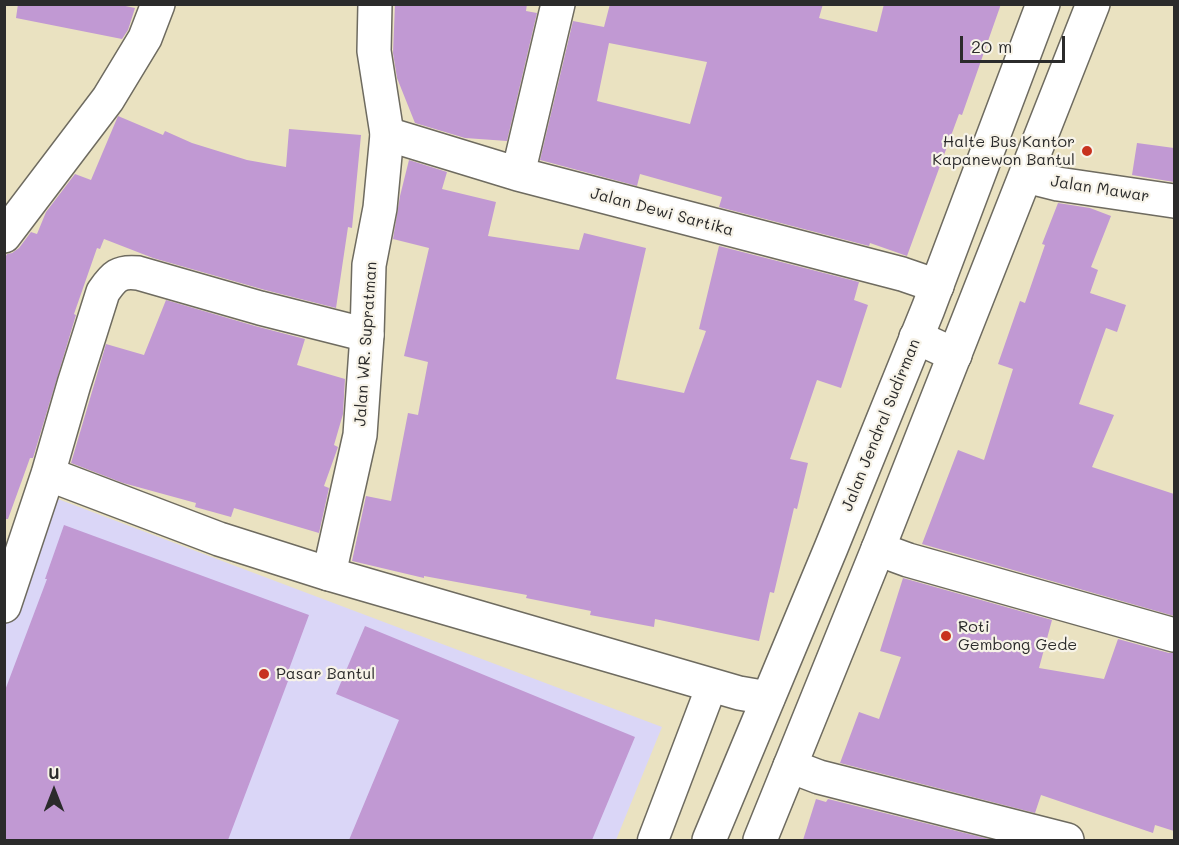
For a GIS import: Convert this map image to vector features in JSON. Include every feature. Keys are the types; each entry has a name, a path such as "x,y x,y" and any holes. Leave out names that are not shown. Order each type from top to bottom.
{"street":[{"path":"4,236 108,99 145,38 158,4"},
{"name":"Jalan WR. Supratman","path":"328,574 360,435 369,266 380,208 387,134 374,51 375,4"},
{"path":"518,174 558,4"},
{"name":"Jalan Jendral Sudirman","path":"709,840 937,286 1043,4"},
{"path":"760,840 878,549 1093,4"},
{"name":"Jalan Dewi Sartika","path":"387,134 518,174 902,274 937,286"},
{"name":"Jalan Mawar","path":"1026,176 1058,184 1174,201"},
{"path":"4,606 48,474 103,291 118,274 138,273 367,335"},
{"path":"916,337 955,355"},
{"path":"48,474 219,539 328,574 740,693 768,699"},
{"path":"878,549 908,560 1174,635"},
{"path":"653,840 712,685"},
{"path":"790,766 819,777 1067,840"}],"shaded area":[{"name":"Pasar Bantul","path":"50,496 662,727 616,840 5,840 4,622"}],"building":[{"path":"18,4 116,4 135,8 128,30 122,39 16,18"},
{"path":"395,4 527,4 526,11 537,13 507,141 465,138 415,123 397,78 393,53"},
{"path":"610,4 823,4 819,18 877,32 884,4 1001,4 962,115 959,114 907,256 870,243 869,246 719,207 722,197 640,174 637,186 540,160 573,21 604,27","holes":["609,43 707,62 690,124 597,101"]},
{"path":"118,116 163,135 165,131 192,143 247,160 286,167 289,129 361,135 352,228 348,227 336,308 153,258 104,239 100,249 97,248 74,314 76,315 33,458 30,458 8,519 4,519 4,260 7,254 19,248 31,232 37,234 46,212 75,174 91,180"},
{"path":"1137,143 1174,148 1174,182 1132,175"},
{"path":"409,160 447,172 442,189 496,202 488,236 579,250 584,233 646,248 616,379 684,393 706,331 699,329 719,246 859,282 854,300 868,305 841,388 817,380 790,459 808,463 797,509 794,508 774,593 770,592 759,641 655,619 654,627 590,615 591,611 526,598 527,595 424,576 424,578 352,561 366,496 391,501 408,413 418,415 428,362 404,356 429,248 393,239"},
{"path":"1058,203 1090,208 1111,216 1091,267 1098,270 1090,293 1126,305 1117,332 1106,328 1079,404 1114,415 1092,467 1174,494 1174,616 922,544 958,450 984,460 1013,369 998,364 1020,301 1025,303 1045,245 1042,244"},
{"path":"166,300 305,339 297,365 345,379 343,414 334,445 338,447 324,486 329,488 319,533 234,508 231,517 195,507 196,503 123,483 71,463 106,344 144,355"},
{"path":"64,525 309,615 285,680 288,681 228,840 4,840 4,693 47,579 45,579"},
{"path":"903,578 1052,620 1039,668 1104,679 1118,639 1174,653 1174,831 1155,825 1153,833 1041,795 1035,813 840,763 859,712 879,719 901,657 880,651"},
{"name":"Pasar Bantul","path":"365,626 635,737 592,840 349,840 399,720 336,694"},
{"path":"816,799 826,802 828,799 993,840 803,840"}],"place":[{"name":"Halte Bus Kantor Kapanewon Bantul","path":"1087,151"},
{"name":"Roti Gembong Gede","path":"946,636"},
{"name":"Pasar Bantul","path":"264,674"}]}
